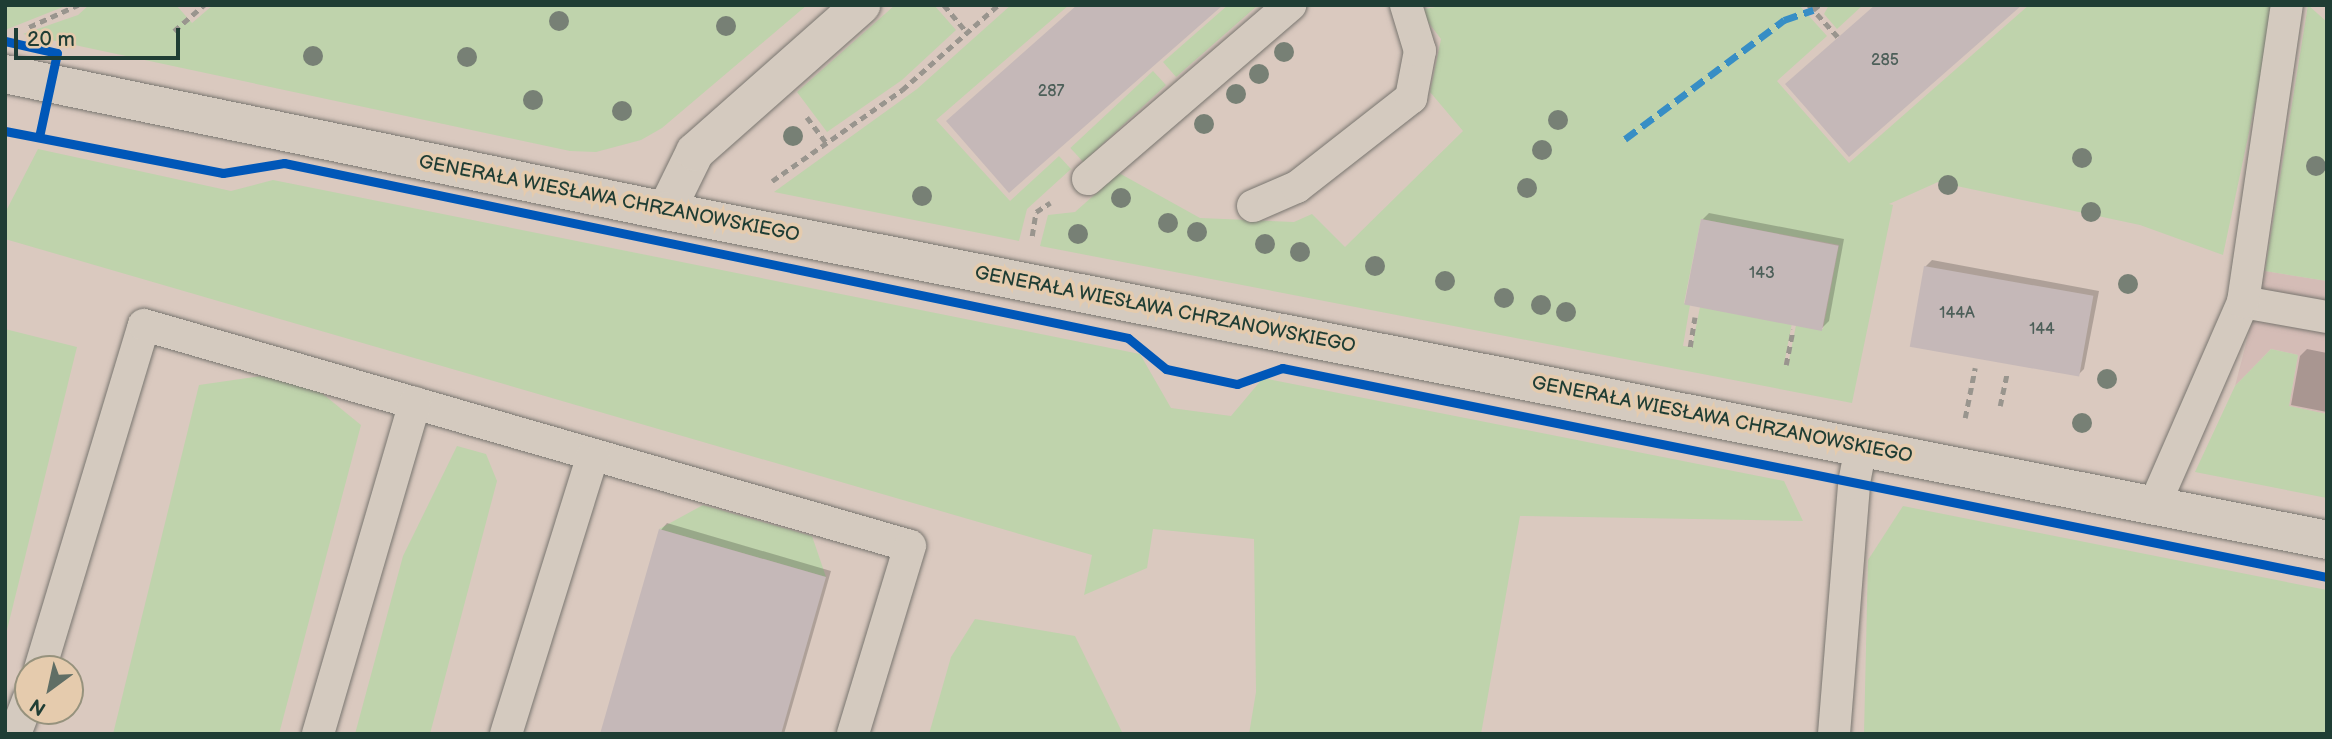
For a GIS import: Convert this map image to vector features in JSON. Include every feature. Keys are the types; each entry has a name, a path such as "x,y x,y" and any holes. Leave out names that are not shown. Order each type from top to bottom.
{"street":[{"path":"666,211 695,152 861,5"},
{"name":"GENERAŁA WIESŁAWA CHRZANOWSKIEGO","path":"5,74 666,211 2327,540"}],"lane":[{"path":"1088,178 1290,5"},
{"path":"1253,206 1297,187 1410,98 1420,51 1406,5"},
{"path":"2154,506 2243,302 2287,5"},
{"path":"2243,302 2327,317"},
{"path":"44,655 144,325 910,546 853,734"},
{"path":"318,734 415,403"},
{"path":"1834,734 1854,483 1861,448"},
{"path":"506,734 593,455"}],"path":[{"path":"16,32 78,5"},
{"path":"174,31 204,5"},
{"path":"944,5 967,32"},
{"path":"761,189 902,90 998,5"},
{"path":"1819,5 1811,8 1838,37"},
{"path":"1031,244 1036,212"},
{"path":"1690,347 1695,317"},
{"path":"1786,365 1793,330"},
{"path":"1969,400 1975,369"},
{"path":"2000,406 2007,373"}],"shaded area":[{"path":"2265,271 2327,281 2327,414 2289,406 2298,355 2271,349 2235,386"}],"green space":[{"path":"5,5 42,6 68,5 5,30"},
{"path":"89,5 176,5 192,23 213,5 807,5 662,128 641,140 596,152 570,151 23,34 78,15"},
{"path":"895,5 934,5 956,30 902,80 827,132 797,92"},
{"path":"1011,5 1069,5 936,120 1010,201 1059,156 1071,169 1027,209 1019,241 774,192 917,89"},
{"path":"1228,5 1258,5 1176,77 1163,62"},
{"path":"1447,5 1799,5 1827,36 1777,81 1849,163 2029,5 2276,5 2223,255 2140,225 1938,182 1889,204 1893,205 1852,403 1040,246 1048,215 1075,212 1119,173 1200,218 1294,222 1312,214 1345,247 1463,131 1430,92 1441,39 1419,10","holes":["1701,219 1839,245 1823,329 1796,325 1788,365 1784,364 1792,323 1700,307 1692,347 1683,346 1690,305 1684,303"]},
{"path":"1829,5 1863,5 1837,29 1824,14"},
{"path":"2308,5 2327,22 2327,281 2265,271"},
{"path":"1153,71 1166,85 1083,162 1070,148"},
{"path":"38,149 231,191 273,180 1140,354 1171,408 1231,416 1263,378 1784,481 1803,521 1520,516 1481,734 1249,734 1256,692 1254,539 1153,529 1147,568 1084,595 1092,555 5,239 5,213"},
{"path":"5,329 77,347 5,638"},
{"path":"2271,349 2298,355 2289,406 2327,414 2327,498 2195,472 2235,386"},
{"path":"261,376 318,390 361,425 279,734 113,734 199,385"},
{"path":"457,446 486,454 497,481 430,734 355,734 403,556"},
{"path":"703,505 812,536 826,577 659,529"},
{"path":"1903,506 2327,590 2327,734 1864,734 1868,560"},
{"path":"975,619 1075,636 1123,734 929,734 951,657"}],"building":[{"path":"1077,5 1223,5 1009,193 946,121"},
{"path":"1875,5 2022,5 1849,157 1785,84"},
{"path":"1701,219 1838,246 1822,331 1684,304"},
{"path":"1924,266 2093,296 2079,377 1910,347"},
{"path":"659,529 826,577 781,734 600,734"}],"marked path":[{"path":"1625,139 1784,20 1813,10"}],"cycle path":[{"path":"5,41 57,53 39,137"},
{"path":"5,131 223,173 284,163 1128,338 1166,369 1237,384 1282,368 2327,577"}]}
